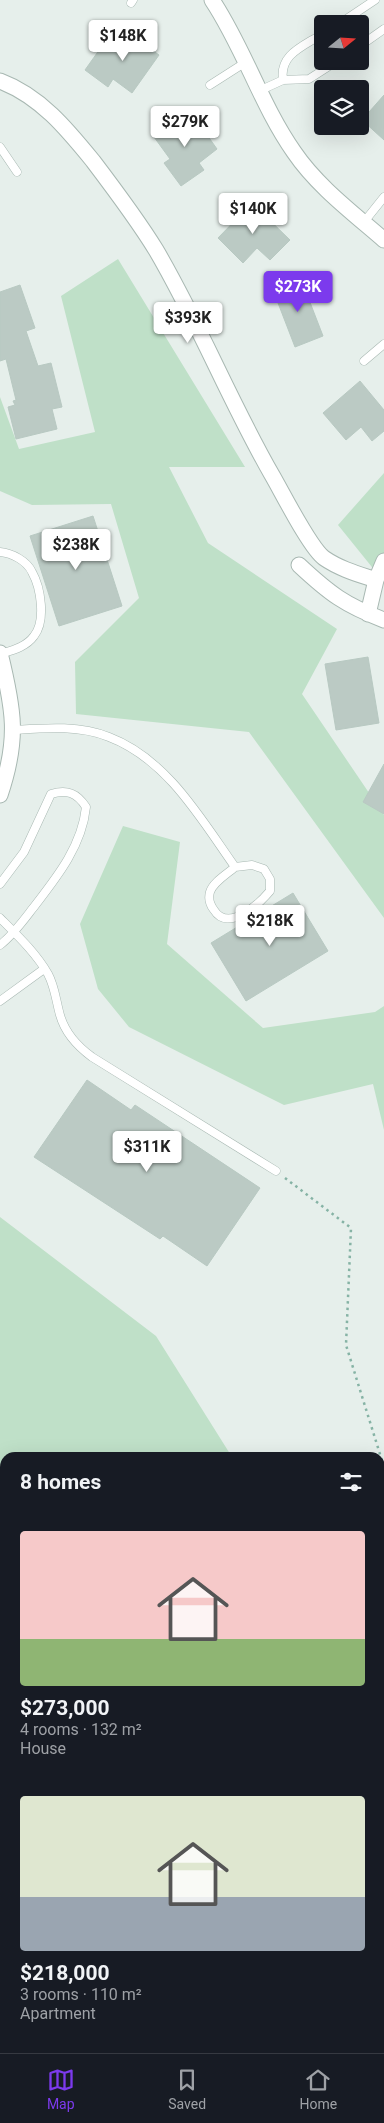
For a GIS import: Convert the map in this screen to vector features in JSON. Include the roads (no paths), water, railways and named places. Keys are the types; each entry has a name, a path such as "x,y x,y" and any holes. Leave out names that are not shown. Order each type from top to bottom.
{"street":[{"path":"212,0 227,22 294,152 313,176 384,240"},
{"path":"0,81 12,86 42,106 71,134 130,208 157,251 181,296 244,426 298,519 323,557 344,569 376,580"},
{"path":"368,614 376,580 384,561"},
{"path":"299,566 327,591 344,603 384,620"},
{"path":"0,654 11,699 14,730 8,772 0,795"}],"lane":[{"path":"352,15 375,0"},
{"path":"369,40 384,29"},
{"path":"283,80 281,70 289,56 314,39"},
{"path":"210,85 247,62"},
{"path":"261,90 283,80 309,79 323,70"},
{"path":"0,147 17,172"},
{"path":"364,222 384,197"},
{"path":"364,361 384,344"},
{"path":"0,552 19,558 32,571 42,601 41,620 36,635 25,646 0,654"},
{"path":"14,730 51,728 78,730 109,737 136,751 160,769 185,798 235,867"},
{"path":"0,884 24,852 51,794 62,791 73,793 80,798 86,807 85,816 68,859 55,882 14,932 0,945"},
{"path":"252,865 264,869 270,879 270,891 263,900 236,917 226,920 217,916 210,904 210,892 217,882 235,867 252,865"},
{"path":"0,918 44,968 53,986 61,1017 69,1035 80,1048 276,1171"},
{"path":"0,1001 44,968"}]}
